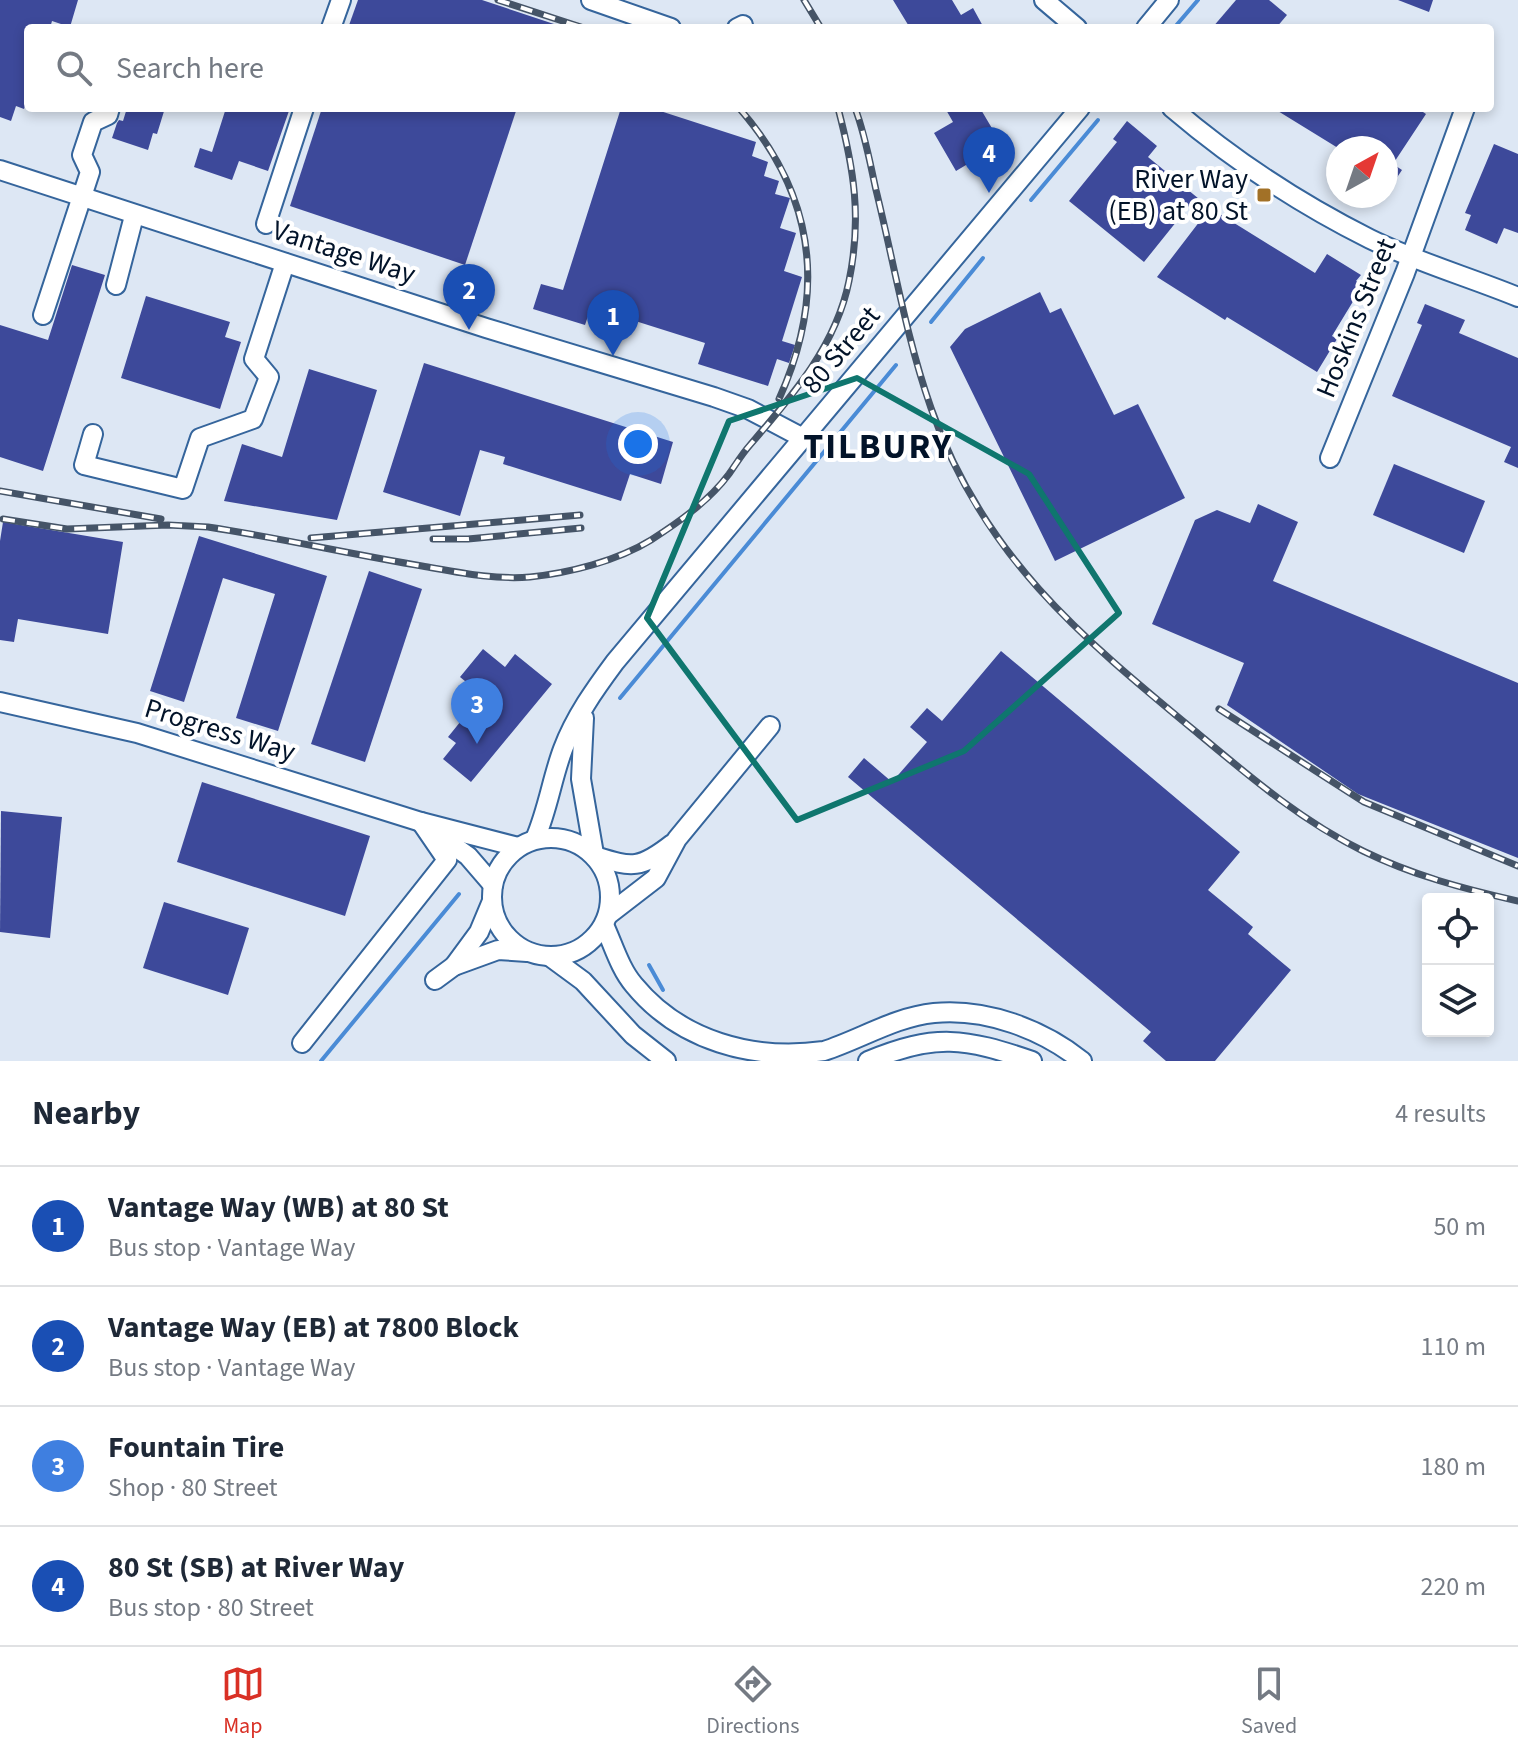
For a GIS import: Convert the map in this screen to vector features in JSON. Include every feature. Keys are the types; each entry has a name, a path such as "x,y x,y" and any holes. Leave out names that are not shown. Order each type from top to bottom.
{"street":[{"path":"332,24 341,0"},
{"path":"591,0 660,24"},
{"path":"1044,0 1072,24"},
{"path":"1149,24 1169,0"},
{"path":"43,315 90,172 82,155 93,122 109,112"},
{"path":"266,224 303,112"},
{"name":"80 Street","path":"527,843 547,811 563,749 586,703 615,662 1077,112"},
{"path":"1177,112 1218,147 1292,197 1372,240 1518,297"},
{"name":"Hoskins Street","path":"1330,458 1412,255 1464,112"},
{"name":"Vantage Way","path":"0,170 134,216 655,382 737,405 803,438"},
{"path":"116,285 134,216"},
{"path":"93,434 84,465 183,489 200,438 253,419 269,377 254,359 285,263"},
{"name":"Progress Way","path":"0,702 137,733 421,822 527,843"},
{"name":"80 Street","path":"586,703 580,748 581,779 594,855"},
{"path":"435,980 454,966 498,950 542,955 568,954 583,948 606,920 656,878 677,839 770,726"},
{"path":"302,1043 447,860 421,822"},
{"name":"Progress Way","path":"421,822 468,856 492,893"},
{"path":"454,966 479,932 498,870 507,856 527,843 566,839 580,844 594,855 625,865 649,861 677,839"},
{"path":"594,855 609,881 611,894 606,920 632,983 687,1032 717,1048 753,1058 789,1059 823,1051 894,1022 933,1013 968,1013 1009,1022 1048,1038 1082,1061"},
{"path":"492,893 500,928 512,941 542,955 583,981 633,1035 666,1061"},
{"path":"868,1061 899,1048 931,1041 964,1041 1032,1061"}],"highlighted area":[{"path":"857,378 1029,474 1119,613 964,751 797,820 647,618 729,421"}],"building":[{"path":"0,0 78,0 71,24 52,21 51,24 24,24 24,109 16,106 11,121 0,117"},
{"path":"358,0 482,0 554,24 349,24"},
{"path":"893,0 952,0 961,15 973,8 982,24 908,24"},
{"path":"1236,0 1269,0 1287,15 1279,24 1215,24"},
{"path":"1398,0 1433,0 1429,12"},
{"path":"126,112 164,112 148,150 112,138 117,123 123,121"},
{"path":"225,112 289,112 268,171 239,161 232,180 194,167 200,148 212,152"},
{"path":"321,112 516,112 465,265 290,206"},
{"path":"620,112 663,112 756,142 752,156 768,162 764,176 779,181 775,194 790,198 780,228 796,233 784,271 802,277 782,341 795,345 789,363 777,359 768,386 698,364 705,343 591,307 585,325 533,309 541,284 563,290"},
{"path":"947,112 982,112 993,130 980,138 984,145 967,155 971,162 956,171 934,133 953,122"},
{"path":"1280,112 1423,112 1426,114 1398,156 1398,136 1326,136 1326,141"},
{"path":"1127,121 1157,146 1148,157 1210,208 1315,273 1327,254 1361,275 1356,281 1363,285 1332,336 1337,339 1317,372 1157,277 1203,217 1189,206 1144,262 1069,201 1117,142 1113,139"},
{"path":"1494,144 1518,154 1518,233 1504,228 1497,244 1465,230 1471,215 1465,213"},
{"path":"72,265 105,275 43,471 0,457 0,325 48,340"},
{"path":"1040,292 1050,313 1061,308 1114,415 1138,404 1185,498 1055,561 950,347 965,329"},
{"path":"146,296 230,322 225,337 241,342 220,409 121,378"},
{"path":"1425,304 1465,320 1459,333 1518,358 1518,468 1504,462 1511,447 1392,396 1422,325 1417,323"},
{"path":"424,363 673,442 661,484 630,474 621,501 503,464 505,457 480,450 460,516 383,492"},
{"path":"309,369 377,390 337,520 224,501 242,444 282,457"},
{"path":"1394,464 1485,501 1464,553 1373,515"},
{"path":"1258,504 1298,522 1273,581 1518,683 1518,858 1358,794 1227,705 1244,663 1152,624 1195,520 1217,510 1250,523"},
{"path":"3,522 123,542 108,634 18,619 14,642 0,640 0,541"},
{"path":"199,536 327,576 278,731 236,718 275,594 223,578 184,702 150,691"},
{"path":"369,571 422,589 365,762 311,744"},
{"path":"483,649 505,667 515,654 552,684 471,782 443,759 456,743 448,737 482,695 460,677"},
{"path":"1001,651 1240,852 1208,890 1253,927 1248,934 1291,970 1215,1061 1166,1061 1143,1041 1151,1032 848,777 864,758 892,782 927,742 910,727 927,708 942,721"},
{"path":"202,782 370,836 345,916 177,862"},
{"path":"1,811 62,817 50,938 0,932"},
{"path":"164,902 249,928 228,995 143,968"}],"waterway":[{"path":"1177,24 1198,0"},
{"path":"1031,200 1098,120"},
{"path":"931,322 983,258"},
{"path":"620,698 896,365"},
{"path":"321,1061 459,894"},
{"path":"649,965 663,990"}],"railway":[{"path":"498,0 572,24"},
{"path":"804,0 819,24"},
{"path":"742,112 765,141 784,176 798,211 806,247 808,284 804,321 779,399"},
{"path":"3,519 67,529 168,525 208,527 449,571 503,577 530,577 576,569 638,547 683,518 721,484 796,389 834,327 849,281 855,236 852,173 839,112"},
{"path":"856,112 907,327 931,408 952,460 978,507 1039,589 1074,626 1153,696 1255,781 1318,826 1400,867 1518,901"},
{"path":"0,491 161,519"},
{"path":"311,538 580,515"},
{"path":"433,539 468,539 581,528"},
{"path":"1219,709 1364,802 1518,866"}],"place":[{"name":"80 St (SB) at River Way","path":"989,193"},
{"name":"River Way (EB) at 80 St","path":"1264,195"},
{"name":"Vantage Way (EB) at 7800 Block","path":"469,330"},
{"name":"Vantage Way (WB) at 80 St","path":"613,356"},
{"name":"Fountain Tire","path":"477,744"}],"district":[{"name":"TILBURY","path":"878,446"}]}
